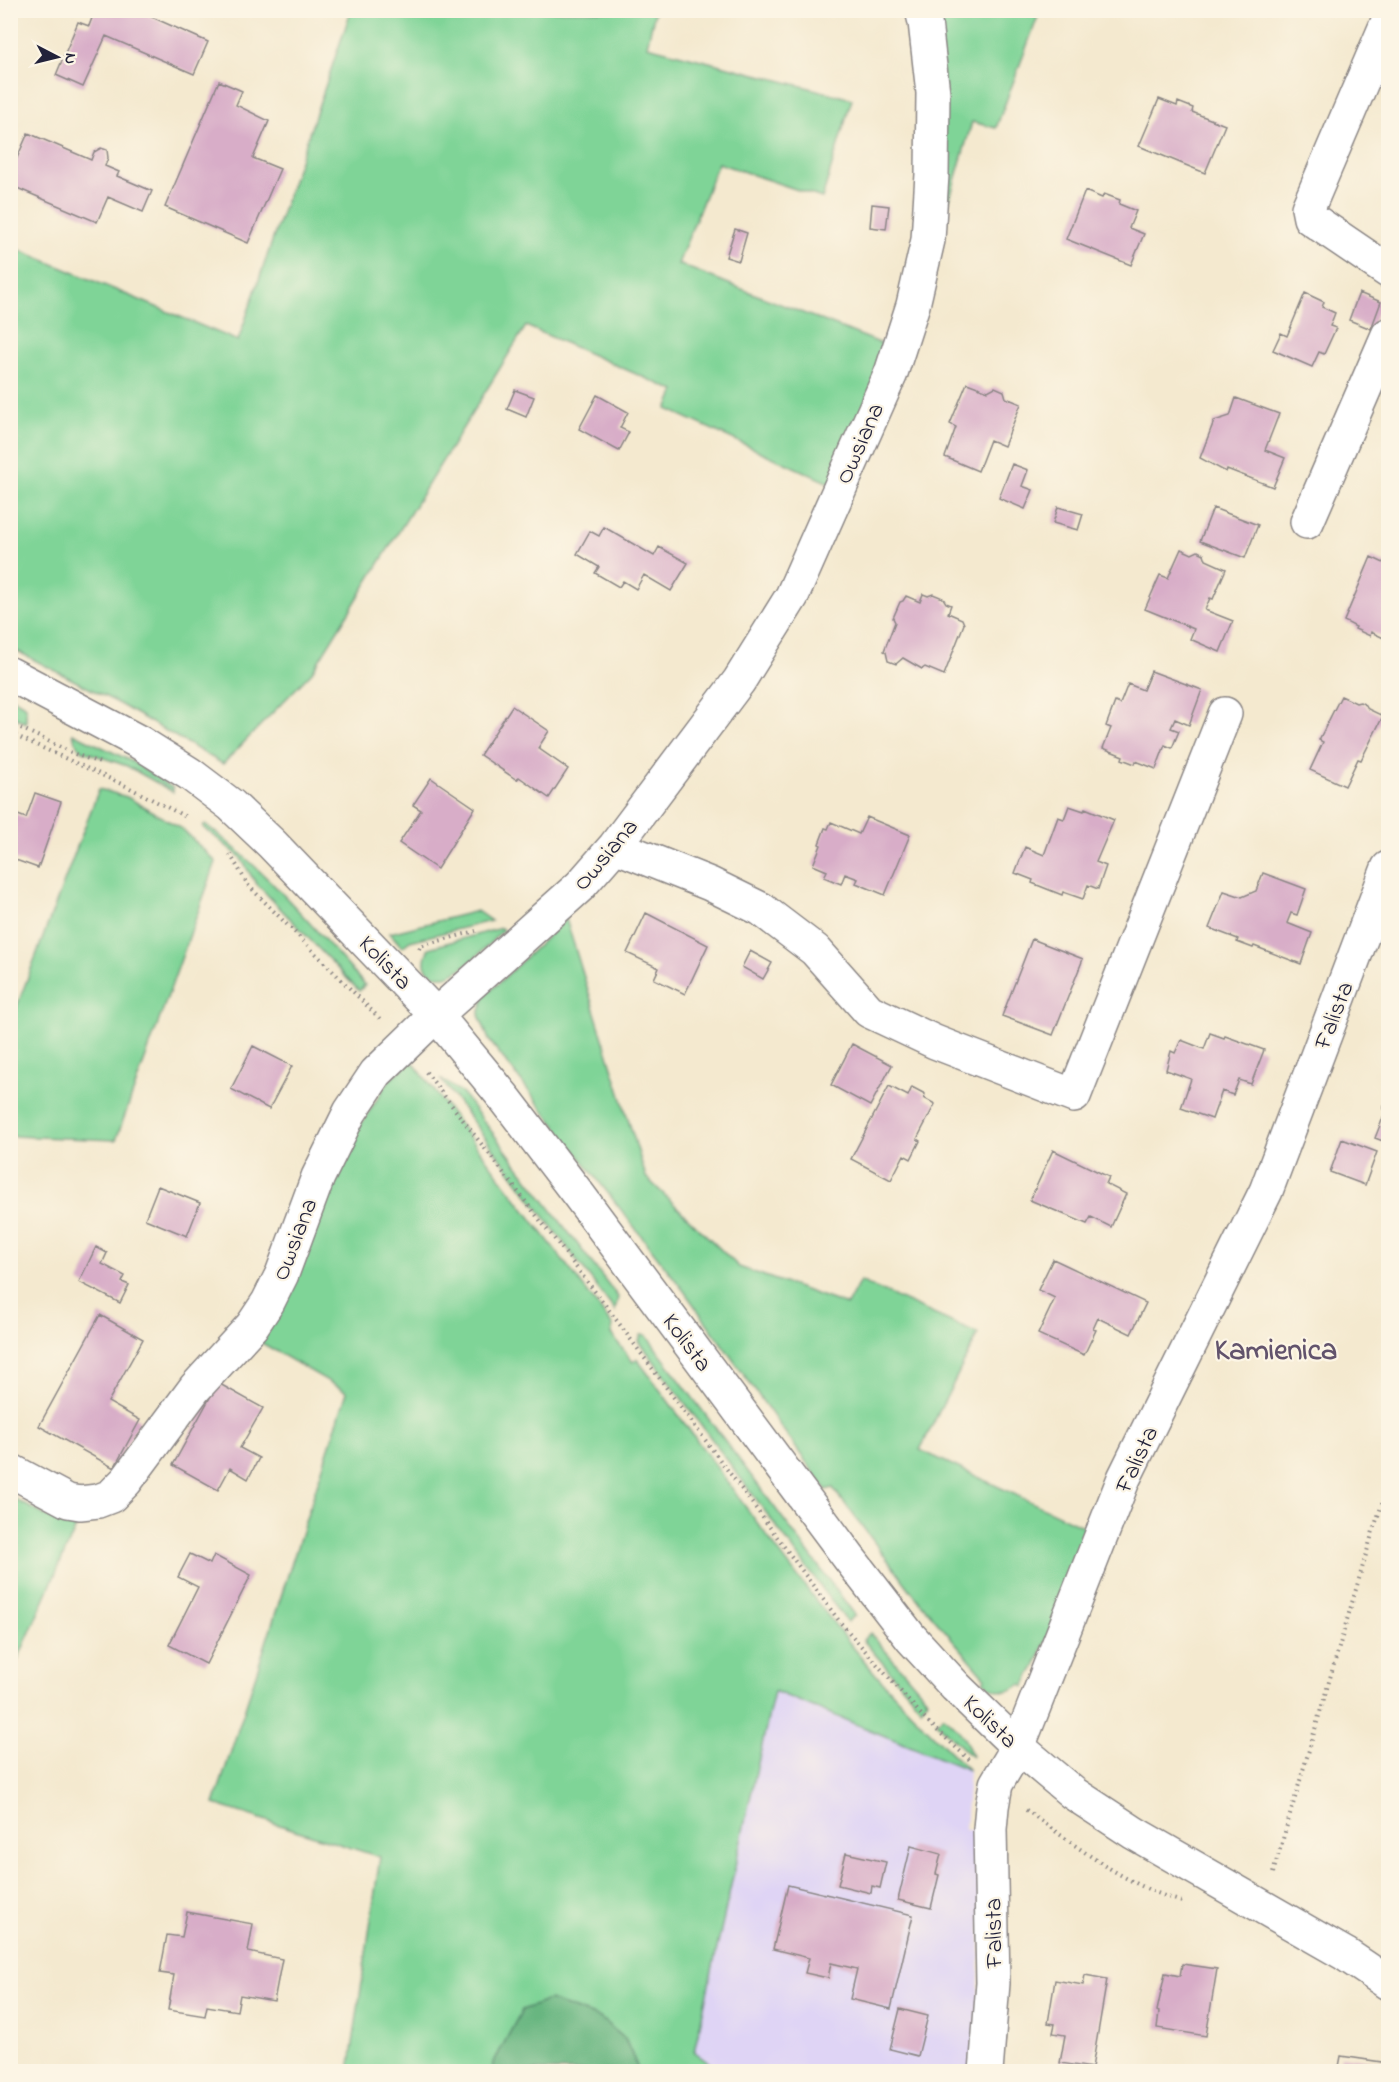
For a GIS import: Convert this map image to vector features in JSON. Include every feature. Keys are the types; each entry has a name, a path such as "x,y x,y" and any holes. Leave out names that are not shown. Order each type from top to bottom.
{"street":[{"name":"Owsiana","path":"10,1470 68,1501 80,1503 98,1501 111,1496 126,1481 195,1388 252,1326 268,1302 282,1274 318,1177 350,1112 376,1072 580,886 615,846 739,681 792,596 891,373 913,305 928,240 932,174 933,93 922,10"},
{"path":"1389,21 1312,194 1308,208 1310,218 1389,271"},
{"path":"1307,522 1389,334"},
{"name":"Kolista","path":"10,674 139,742 190,774 231,805 272,844 436,1015 507,1101 578,1194 911,1638 956,1687 1018,1747 1073,1793 1134,1833 1346,1954 1389,1983"},
{"path":"615,846 710,884 761,909 815,950 869,1011 935,1042 1074,1096 1225,714"},
{"name":"Falista","path":"986,2072 993,1983 990,1829 996,1784 1018,1747 1124,1478 1266,1191 1389,868"}],"path":[{"path":"370,1008 416,961 420,946 507,922 526,934"},
{"path":"1264,1906 1373,1531 1389,1486"}],"shaded area":[{"path":"774,1691 969,1770 965,1830 975,1830 981,1907 976,2071 721,2071 694,2053"}],"green space":[{"path":"351,11 655,11 647,46 852,99 822,198 718,163 678,264 890,347 831,484 667,409 675,391 526,326 312,672 223,764 114,701 11,648 10,246 238,341"},
{"path":"931,11 1040,11 996,128 972,122 945,215"},
{"path":"11,697 26,706 26,723 11,715"},
{"path":"73,733 131,761 173,788 173,792 127,766 81,750"},
{"path":"99,789 127,797 181,828 216,862 116,1140 11,1136 11,1022"},
{"path":"205,824 248,860 308,921 365,985 359,991 255,882 240,857 203,827"},
{"path":"477,911 491,921 410,941 402,947 390,933"},
{"path":"566,919 646,1177 739,1267 847,1305 860,1281 978,1334 920,1450 1093,1531 1035,1667 1024,1686 1021,1684 1011,1690 1002,1691 992,1688 983,1681 986,1678 915,1596 833,1488 826,1490 684,1291 489,1040 479,1015 484,997"},
{"path":"501,928 503,930 488,945 457,971 446,976 436,976 426,968 425,959 429,948"},
{"path":"412,1061 613,1326 611,1334 633,1362 637,1359 825,1612 894,1695 969,1770 774,1691 694,2052 721,2072 639,2071 625,2039 600,2018 549,2000 522,2010 495,2060 492,2071 349,2071 380,1857 214,1804 347,1392 253,1338 345,1149 390,1079"},
{"path":"440,1078 463,1094 618,1297 615,1311"},
{"path":"641,1335 646,1335 855,1615 847,1622 639,1341"},
{"path":"11,1497 59,1523 67,1509 83,1511 11,1675"},
{"path":"870,1633 928,1700 921,1708 863,1640"},
{"path":"943,1716 961,1734 972,1757 936,1722"},
{"path":"549,2000 600,2018 625,2039 639,2071 492,2071 495,2060 522,2010"}],"building":[{"path":"95,10 136,10 208,42 194,74 106,36 83,87 56,75 78,22 89,26"},
{"path":"219,81 242,91 236,105 269,121 253,158 280,169 248,243 165,207"},
{"path":"1159,99 1177,106 1178,102 1193,108 1192,112 1225,125 1205,173 1139,146"},
{"path":"28,133 91,160 94,152 101,148 107,150 108,158 105,166 119,172 117,176 152,191 143,212 108,197 97,222 10,185 10,174"},
{"path":"1085,191 1102,198 1104,194 1120,200 1119,204 1136,211 1129,228 1144,234 1131,265 1066,239"},
{"path":"872,204 889,206 886,229 870,227"},
{"path":"735,229 747,233 739,261 726,257"},
{"path":"1305,293 1324,302 1322,307 1335,313 1330,326 1336,328 1324,354 1319,352 1312,367 1273,350 1281,333 1287,336"},
{"path":"1359,293 1381,302 1371,329 1349,320"},
{"path":"967,383 988,391 995,387 1004,391 1006,398 1021,404 1004,446 990,440 978,471 945,457 956,427 950,424"},
{"path":"515,390 534,397 526,417 507,409"},
{"path":"597,395 628,412 620,428 629,432 619,451 579,429"},
{"path":"1236,398 1279,414 1265,450 1285,458 1273,487 1227,469 1226,472 1200,458 1214,421 1230,416"},
{"path":"1012,464 1028,470 1022,486 1033,490 1025,509 999,498"},
{"path":"1058,507 1083,514 1078,530 1053,523"},
{"path":"1213,508 1258,525 1245,558 1200,541"},
{"path":"604,527 654,556 659,547 688,563 671,591 644,575 636,589 623,581 619,587 595,573 599,567 577,554 590,531 599,536"},
{"path":"1181,549 1192,554 1198,551 1204,554 1206,560 1226,569 1213,599 1210,598 1205,610 1233,621 1220,652 1190,639 1194,629 1145,609 1160,575 1168,578"},
{"path":"1371,557 1388,565 1388,640 1371,632 1370,636 1344,621"},
{"path":"923,594 928,596 933,594 943,598 951,605 948,613 962,619 964,624 944,675 925,667 922,669 903,658 896,664 888,661 884,651 900,602 906,596 920,602"},
{"path":"1151,671 1202,690 1189,725 1175,719 1171,728 1179,731 1172,748 1165,745 1156,769 1136,761 1135,764 1122,759 1123,756 1103,748 1111,728 1106,726 1115,702 1120,704 1128,684 1143,690"},
{"path":"1341,696 1356,703 1360,702 1368,709 1383,716 1345,786 1310,770 1323,742 1319,740"},
{"path":"512,706 549,731 538,748 568,769 549,798 519,777 517,780 480,755"},
{"path":"431,778 475,808 437,869 399,843 421,810 413,805"},
{"path":"35,793 61,802 38,868 10,858 10,812 26,818"},
{"path":"1069,806 1084,811 1085,808 1114,820 1096,862 1106,866 1098,889 1088,885 1083,899 1063,892 1062,895 1032,883 1033,880 1015,873 1025,847 1044,855 1058,817 1064,819"},
{"path":"867,817 910,835 885,895 856,883 858,879 845,874 841,884 824,877 827,871 813,865 825,828 828,829 831,822 859,834"},
{"path":"1263,873 1306,889 1297,915 1291,913 1287,923 1312,933 1301,964 1237,942 1238,939 1209,928 1224,891 1242,897 1256,891"},
{"path":"646,913 708,945 685,994 654,979 659,968 627,953"},
{"path":"1032,939 1083,959 1053,1035 1002,1016"},
{"path":"750,951 772,963 763,979 742,967"},
{"path":"1210,1033 1264,1050 1251,1084 1239,1080 1233,1095 1222,1091 1212,1119 1181,1108 1191,1079 1166,1070 1171,1051 1175,1053 1181,1040 1204,1049"},
{"path":"852,1044 892,1065 870,1106 831,1085"},
{"path":"253,1046 292,1066 269,1109 231,1089"},
{"path":"889,1086 908,1096 912,1087 925,1094 924,1098 935,1104 917,1139 920,1141 911,1159 904,1155 891,1180 851,1159"},
{"path":"1388,1095 1388,1143 1375,1138 1386,1110 1383,1109"},
{"path":"1342,1139 1377,1152 1365,1185 1330,1172"},
{"path":"1053,1150 1109,1177 1106,1184 1126,1194 1111,1227 1091,1217 1087,1224 1030,1200"},
{"path":"158,1186 200,1203 187,1236 145,1219"},
{"path":"96,1247 107,1253 102,1264 125,1276 122,1282 129,1285 120,1303 79,1282"},
{"path":"1053,1259 1146,1303 1131,1334 1098,1318 1093,1329 1096,1330 1084,1355 1038,1334 1055,1298 1038,1290"},
{"path":"100,1315 143,1339 108,1402 140,1420 114,1468 39,1426"},
{"path":"218,1383 263,1408 240,1448 259,1458 248,1479 230,1468 218,1490 173,1465"},
{"path":"190,1554 210,1564 214,1555 251,1575 206,1664 169,1645 198,1587 178,1577"},
{"path":"911,1846 941,1854 936,1874 939,1875 931,1908 898,1900"},
{"path":"846,1853 886,1862 880,1888 872,1886 871,1893 838,1885"},
{"path":"788,1885 913,1915 891,2009 850,1999 857,1969 831,1963 828,1978 805,1973 809,1958 773,1949"},
{"path":"187,1912 253,1924 248,1952 282,1959 274,2001 240,1995 237,2011 207,2006 205,2016 168,2010 174,1975 160,1973 167,1935 182,1937"},
{"path":"1182,1964 1217,1969 1206,2036 1157,2028 1159,2012 1157,2011 1165,1973 1180,1976"},
{"path":"1085,1975 1107,1979 1092,2068 1060,2063 1065,2035 1053,2033 1055,2024 1048,2023 1055,1980 1083,1985"},
{"path":"900,2009 928,2016 918,2056 890,2049"},
{"path":"1341,2056 1388,2063 1388,2072 1338,2072"}],"district":[{"name":"Kamienica","path":"1276,1349"}]}
